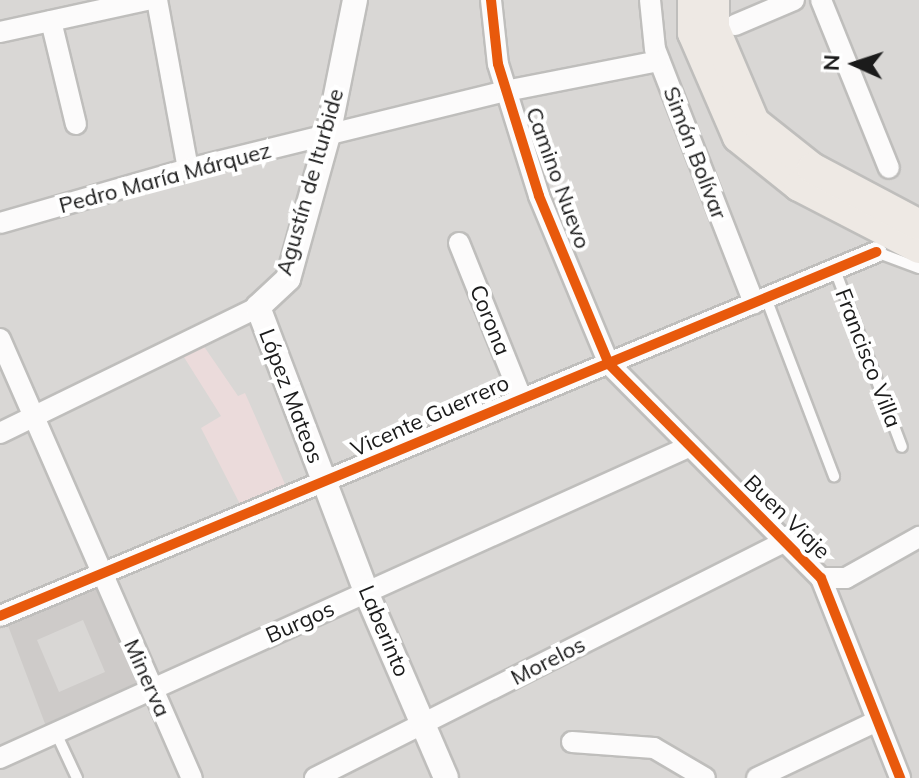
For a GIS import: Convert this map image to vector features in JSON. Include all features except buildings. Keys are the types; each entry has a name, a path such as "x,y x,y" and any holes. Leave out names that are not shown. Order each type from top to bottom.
{"main road":[{"path":"693,0 693,33 738,137 799,186 919,248"},
{"path":"714,0 714,28 754,122 812,168 919,225"}],"street":[{"path":"0,32 147,0"},
{"path":"157,0 188,169"},
{"name":"Agustín de Iturbide","path":"0,433 32,421 258,307 288,279 328,135 355,0"},
{"name":"Camino Nuevo","path":"491,0 506,91 539,196 609,364"},
{"name":"Simón Bolívar","path":"650,0 659,61 760,301"},
{"path":"653,26 657,0"},
{"path":"735,25 794,0"},
{"path":"821,0 889,168"},
{"path":"51,21 76,124"},
{"name":"Pedro María Márquez","path":"0,223 188,169 506,91 659,61"},
{"name":"Corona","path":"459,243 521,397"},
{"name":"Vicente Guerrero","path":"0,616 103,577 521,397 609,364 876,252"},
{"name":"López Mateos","path":"258,307 325,484"},
{"name":"Minerva","path":"0,339 32,421 192,778"},
{"name":"Buen Viaje","path":"609,364 782,543 821,578 875,722 900,778"},
{"name":"Burgos","path":"0,758 688,447"},
{"name":"Laberinto","path":"325,484 366,592 446,778"},
{"path":"821,578 846,578 919,537"},
{"name":"Morelos","path":"315,778 782,543"},
{"path":"757,778 875,722"},
{"path":"572,742 654,748 705,778"}],"lane":[{"path":"876,252 919,268"},
{"name":"Francisco Villa","path":"835,270 902,447"},
{"path":"760,301 834,476"},
{"path":"56,733 77,778"}],"shaded area":[{"path":"0,0 919,0 919,778 0,778"},
{"path":"203,345 238,396 245,393 288,491 243,510 201,428 221,416 182,354"}],"cycle path":[{"path":"491,0 498,64 539,196 609,364 821,578 900,778"},
{"path":"0,616 876,252"}]}
